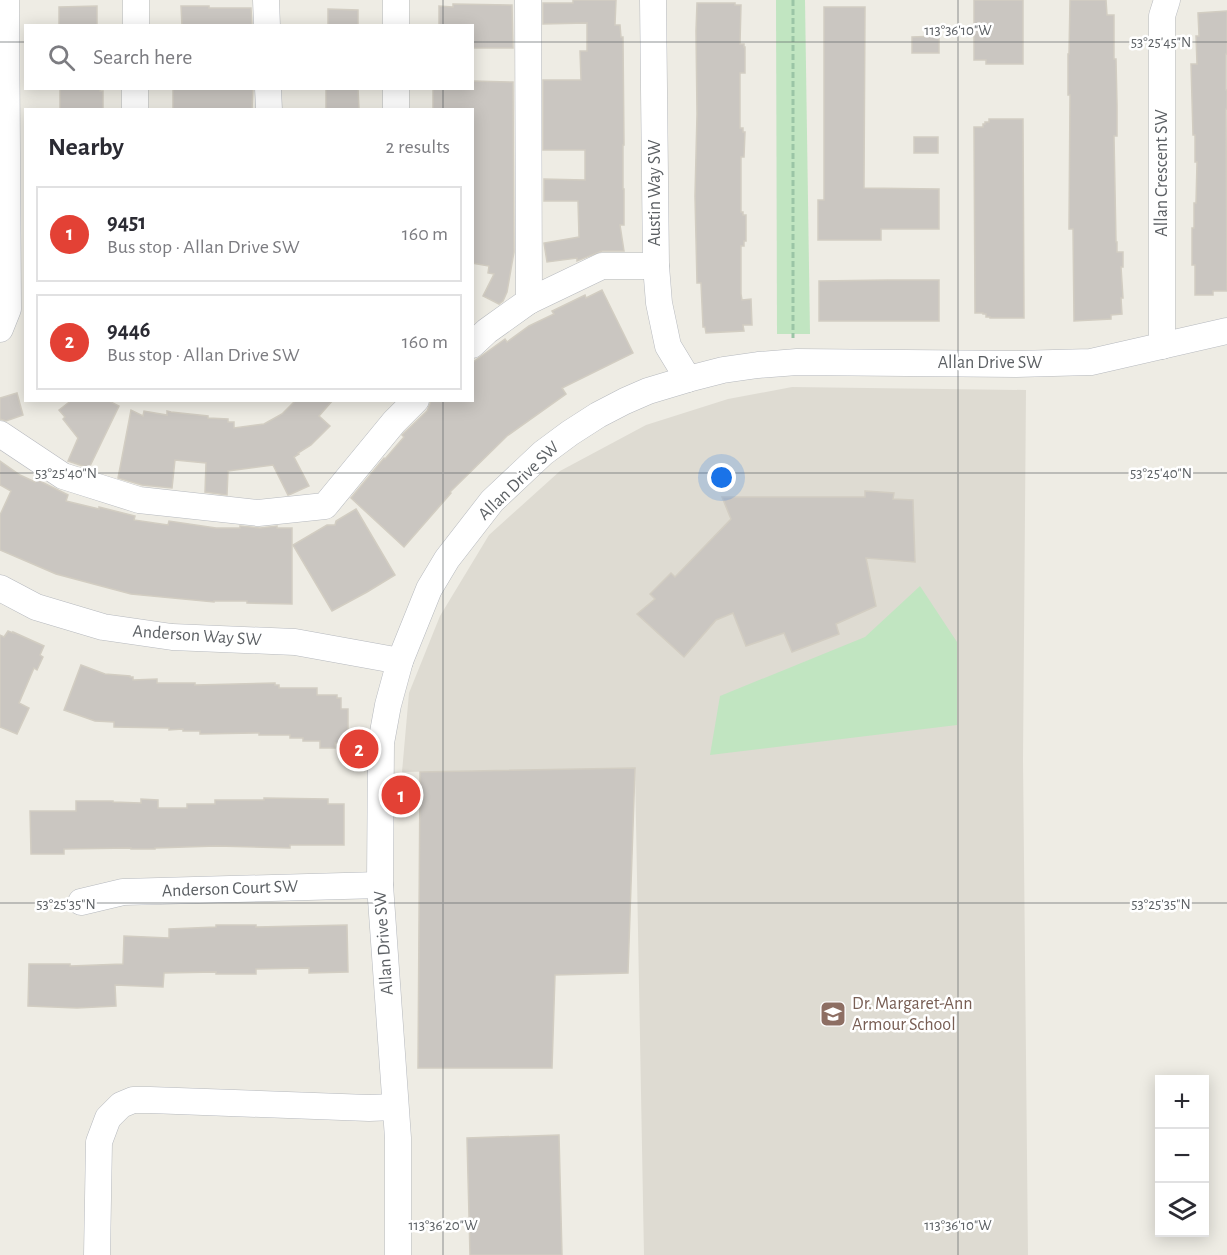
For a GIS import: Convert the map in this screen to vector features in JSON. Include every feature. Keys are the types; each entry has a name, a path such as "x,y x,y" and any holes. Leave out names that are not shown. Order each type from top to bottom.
{"street":[{"path":"0,329 8,309 6,0"},
{"path":"136,0 136,24"},
{"path":"266,0 267,24"},
{"path":"396,0 396,24"},
{"path":"528,0 529,301"},
{"name":"Austin Way SW","path":"653,0 656,266 659,303 668,346 688,379"},
{"name":"Allan Crescent SW","path":"1162,346 1162,16 1167,0"},
{"path":"135,90 135,108"},
{"path":"268,90 269,108"},
{"path":"396,90 396,108"},
{"path":"474,343 486,331 529,301 602,266 656,266"},
{"name":"Allan Drive SW","path":"398,1255 398,1138 380,885 381,743 400,661 429,590 447,559 492,501 543,453 589,421 648,391 723,370 758,364 797,362 1016,364 1090,362 1227,331"},
{"path":"0,434 63,476 139,500 258,513 326,506 394,422 414,402"},
{"name":"Anderson Way SW","path":"0,588 36,607 103,627 172,637 295,642 400,661"},
{"name":"Anderson Court SW","path":"81,902 123,892 380,885"},
{"path":"97,1255 99,1142 108,1118 121,1105 133,1100 150,1100 395,1107"}],"path":[{"path":"793,0 793,338"}],"shaded area":[{"name":"Dr. Margaret-Ann Armour School","path":"792,387 1026,390 1023,760 1028,1255 644,1255 635,768 402,772 409,693 440,616 489,535 560,471 646,425 728,399"}],"green space":[{"path":"776,0 805,0 810,334 777,334"},
{"path":"920,586 957,642 957,725 710,755 720,696 865,637"}],"building":[{"path":"573,0 616,0 615,25 620,25 621,37 623,37 624,225 620,225 624,251 602,251 577,261 577,258 547,262 544,243 579,237 578,201 544,201 544,179 585,180 585,150 543,150 543,80 581,80 580,51 587,51 587,23 543,24 543,3 573,3"},
{"path":"974,0 1023,0 1023,64 986,64 986,60 974,60"},
{"path":"1070,0 1106,0 1107,15 1114,15 1117,105 1117,136 1114,136 1116,242 1117,252 1123,252 1123,267 1121,267 1123,298 1121,298 1122,314 1111,315 1111,319 1074,321 1073,229 1069,229"},
{"path":"697,3 741,5 740,44 744,44 745,47 745,73 740,73 740,128 743,128 745,132 744,157 741,157 741,212 746,215 746,241 744,241 744,246 741,246 741,294 742,300 751,299 752,325 743,325 744,331 706,333 703,327 701,283 697,283 695,196"},
{"path":"453,4 512,5 513,48 474,48 474,24 439,24 439,6 453,7"},
{"path":"97,6 97,24 59,24 59,7"},
{"path":"181,6 251,8 252,24 182,24"},
{"path":"824,7 865,7 864,188 939,189 939,229 881,229 881,240 818,240 818,200 824,200"},
{"path":"328,9 358,10 358,24 328,24"},
{"path":"1227,11 1227,291 1213,291 1213,295 1195,295 1192,228 1194,228 1194,203 1196,203 1197,162 1195,162 1195,135 1193,135 1191,64 1197,64 1198,13"},
{"path":"939,36 939,53 912,53 912,37"},
{"path":"474,81 513,82 514,252 507,292 499,304 483,296 494,274 488,273 489,266 474,263 474,108 433,108 433,90 474,90"},
{"path":"60,90 103,91 103,108 60,108"},
{"path":"173,90 253,90 252,108 173,108"},
{"path":"326,90 358,90 359,108 326,108"},
{"path":"989,119 1023,119 1024,318 990,318 983,313 975,313 974,127 983,127"},
{"path":"914,137 938,137 938,153 914,153"},
{"path":"939,280 939,321 819,321 819,281"},
{"path":"602,290 633,353 562,388 566,394 507,436 450,492 404,547 351,498 404,437 402,435 427,411 430,402 474,402 474,362 505,339 507,342 529,326 554,314 552,311 585,295 586,298"},
{"path":"17,393 23,415 6,421 0,419 0,398"},
{"path":"69,402 111,402 119,406 89,468 68,461 78,438 59,410"},
{"path":"294,402 331,402 319,416 330,426 311,445 294,457 309,486 291,494 288,495 273,465 228,471 227,495 205,492 206,463 175,460 172,488 142,485 118,478 131,410 143,416 144,411 167,415 167,411 228,419 228,422 234,422 234,428 264,424 282,414"},
{"path":"0,461 20,475 35,482 36,479 68,495 66,501 135,516 134,520 168,525 169,521 216,528 277,526 277,528 292,528 292,604 247,603 247,601 214,602 131,594 56,574 0,550 0,515 11,491 0,485"},
{"path":"865,491 894,493 893,499 913,500 915,562 866,558 876,606 836,624 839,634 792,652 784,633 746,646 733,613 716,620 684,657 637,614 655,599 650,594 671,573 675,577 731,519 722,497 865,497"},
{"path":"356,509 395,575 332,611 293,545 327,525 335,525 336,521"},
{"path":"8,631 44,646 40,655 43,657 37,670 34,668 19,703 29,708 17,734 0,727 0,635 4,637"},
{"path":"81,665 105,674 130,676 133,680 157,679 157,683 195,683 195,685 275,683 279,685 279,688 317,688 317,695 337,695 337,698 341,698 341,709 348,709 348,742 335,743 335,748 320,748 320,741 303,741 303,738 290,738 290,735 200,734 200,731 183,731 183,729 114,727 114,722 95,721 64,710"},
{"path":"635,768 628,973 555,975 552,1068 418,1068 420,772"},
{"path":"264,798 328,799 328,804 344,804 344,845 290,845 290,848 216,846 64,849 64,854 31,854 30,811 76,811 76,801 141,803 141,799 158,800 158,808 187,808 187,804 215,804 215,800 264,800"},
{"path":"216,925 256,925 256,927 347,925 348,972 309,973 309,968 256,969 256,974 164,973 163,987 115,985 116,1006 77,1008 28,1006 29,964 70,964 70,966 123,964 124,936 169,938 169,929 216,927"},
{"path":"559,1135 562,1255 470,1255 467,1138"}],"place":[{"name":"9446","path":"359,749"},
{"name":"9451","path":"401,795"},
{"name":"Dr. Margaret-Ann Armour School","path":"833,1014"}]}
